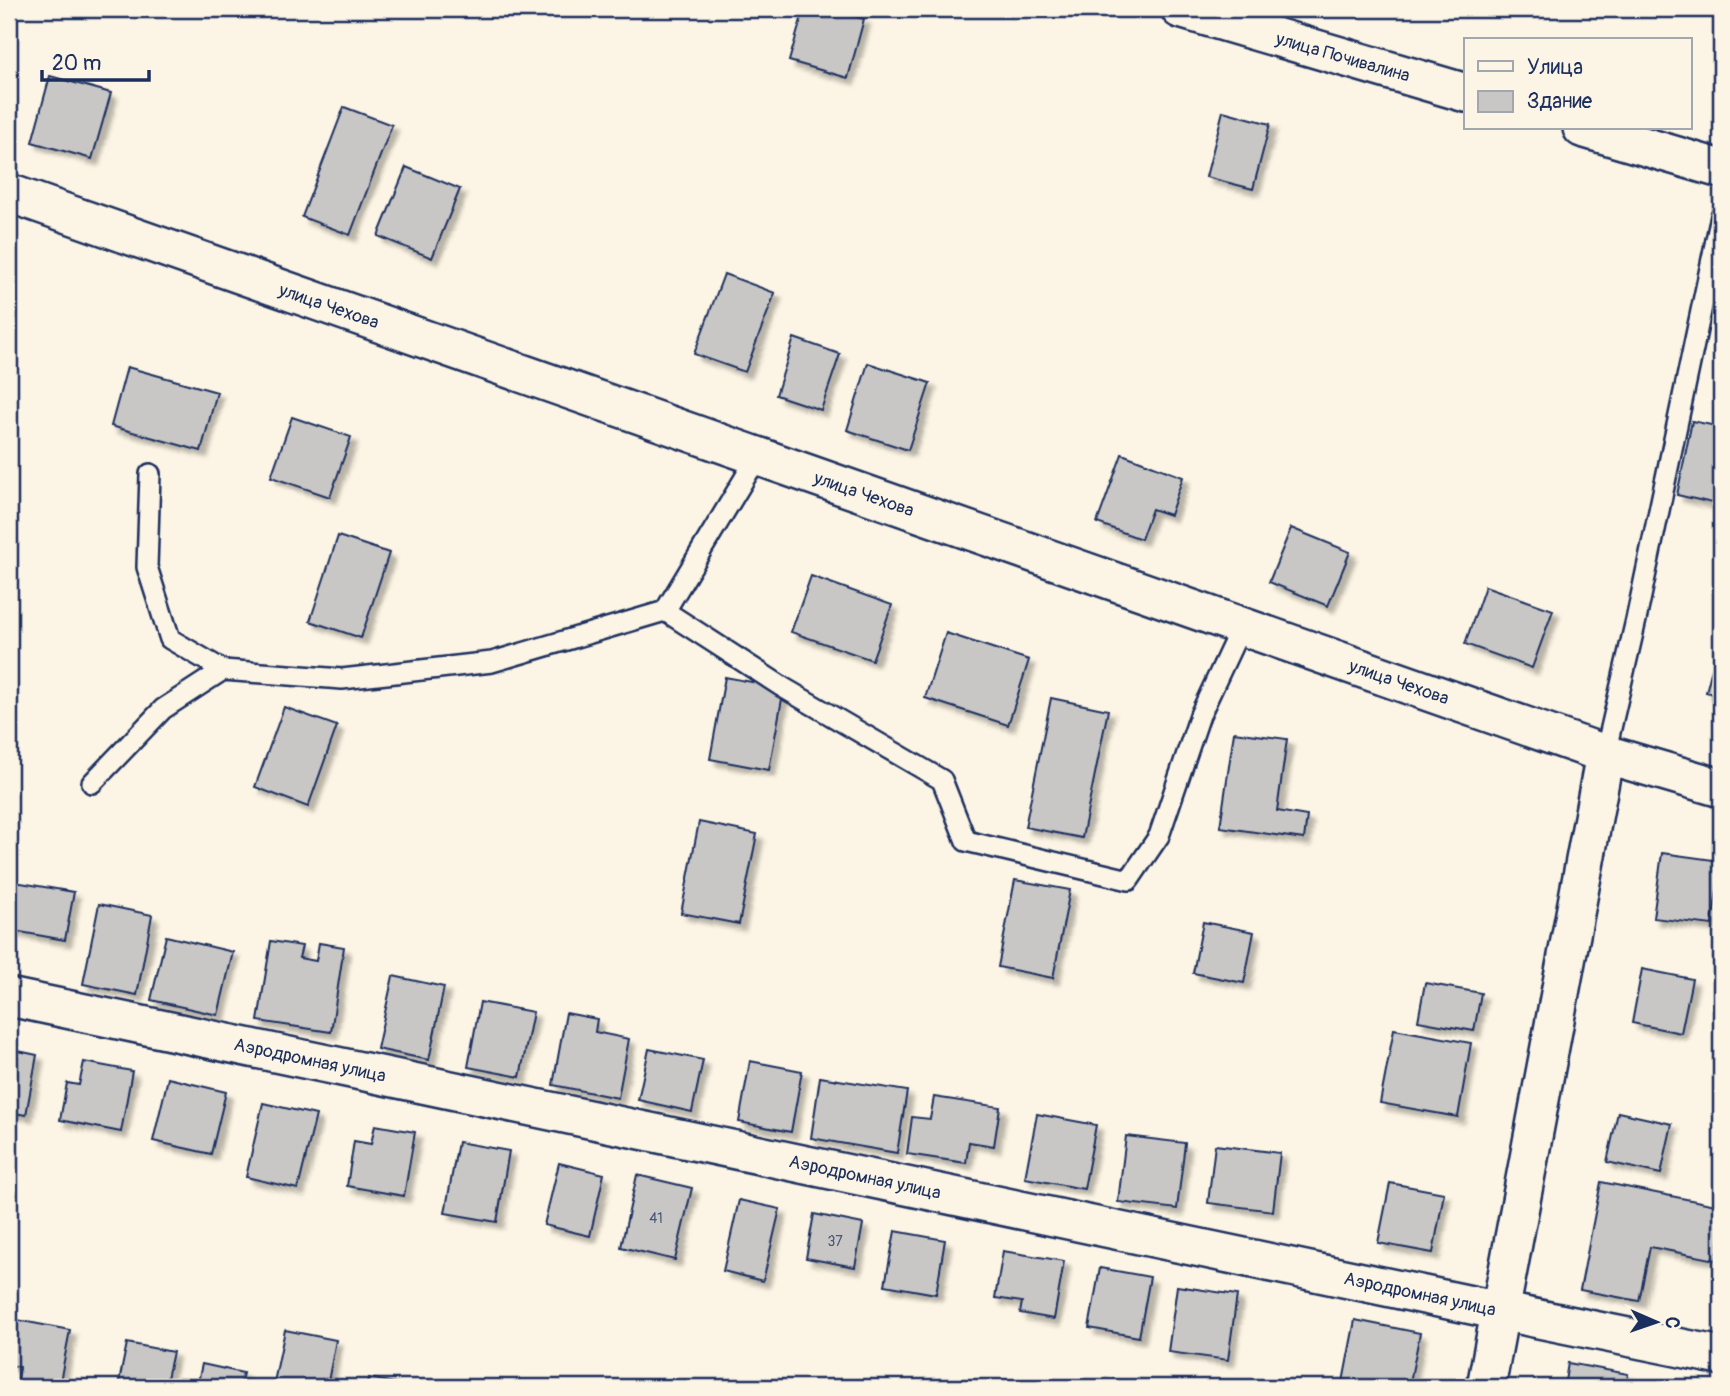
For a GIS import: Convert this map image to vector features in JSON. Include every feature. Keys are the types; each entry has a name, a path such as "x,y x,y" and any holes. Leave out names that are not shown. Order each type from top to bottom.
{"street":[{"name":"улица Почивалина","path":"1180,9 1464,92"},
{"path":"1589,130 1721,169"},
{"name":"улица Чехова","path":"9,194 1605,754 1721,788"},
{"path":"1486,1387 1605,754"},
{"name":"Аэродромная улица","path":"9,997 1721,1356"}],"lane":[{"path":"1605,754 1642,594 1721,216"},
{"path":"150,474 147,567 170,639 223,670 342,679 492,662 665,611 758,456"},
{"path":"665,611 784,688 943,780 966,841 1129,880 1159,836 1200,715 1241,626"},
{"path":"92,783 163,709 223,670"}],"building":[{"path":"804,9 829,9 864,19 848,78 789,61"},
{"path":"50,76 111,93 92,159 32,142"},
{"path":"344,107 392,125 350,235 302,217"},
{"path":"1223,111 1270,124 1253,189 1206,177"},
{"path":"406,167 460,189 432,258 378,236"},
{"path":"724,274 775,293 745,372 694,354"},
{"path":"794,338 840,354 821,410 776,395"},
{"path":"868,363 930,383 908,450 847,430"},
{"path":"127,367 217,392 201,451 111,426"},
{"path":"292,417 351,437 330,497 271,477"},
{"path":"1692,421 1721,427 1721,505 1677,495"},
{"path":"1122,454 1183,477 1170,515 1152,509 1141,539 1097,523"},
{"path":"1291,528 1350,552 1328,606 1269,582"},
{"path":"338,536 389,553 361,638 310,621"},
{"path":"811,576 892,605 872,660 791,632"},
{"path":"1485,586 1553,610 1532,668 1465,644"},
{"path":"946,633 1029,660 1008,725 925,698"},
{"path":"1721,633 1721,696 1706,692"},
{"path":"725,677 784,688 769,770 710,759"},
{"path":"1051,698 1108,710 1082,838 1025,827"},
{"path":"284,707 337,726 308,807 255,787"},
{"path":"1234,732 1287,739 1277,811 1307,816 1304,839 1220,827"},
{"path":"699,822 757,834 739,924 681,913"},
{"path":"1662,853 1721,861 1712,925 1653,918"},
{"path":"1015,880 1070,890 1053,978 998,967"},
{"path":"15,882 74,892 65,940 9,930"},
{"path":"99,904 152,915 137,995 83,984"},
{"path":"1203,922 1254,932 1244,983 1193,973"},
{"path":"166,936 233,952 218,1015 151,1000"},
{"path":"271,941 302,946 299,958 316,961 319,943 344,947 331,1032 258,1021"},
{"path":"1642,969 1692,979 1681,1033 1632,1023"},
{"path":"393,976 444,987 429,1060 377,1049"},
{"path":"1425,983 1481,993 1474,1031 1418,1021"},
{"path":"480,1002 533,1012 520,1077 468,1067"},
{"path":"566,1013 597,1019 595,1032 629,1039 618,1098 553,1085"},
{"path":"1394,1029 1471,1043 1458,1117 1380,1103"},
{"path":"9,1049 37,1055 26,1115 9,1112"},
{"path":"649,1049 703,1060 692,1112 638,1100"},
{"path":"750,1061 802,1071 791,1132 739,1122"},
{"path":"84,1062 132,1071 121,1132 60,1120 67,1083 79,1085"},
{"path":"820,1077 907,1091 897,1153 811,1138"},
{"path":"168,1078 226,1092 211,1154 153,1141"},
{"path":"934,1097 1000,1107 994,1146 969,1142 966,1163 907,1154 912,1117 930,1119"},
{"path":"263,1103 316,1115 298,1189 246,1177"},
{"path":"1618,1112 1672,1124 1661,1174 1607,1162"},
{"path":"1037,1114 1096,1125 1084,1189 1025,1178"},
{"path":"375,1125 415,1132 404,1196 347,1186 354,1141 371,1144"},
{"path":"1126,1136 1185,1143 1177,1209 1118,1202"},
{"path":"458,1142 509,1151 497,1222 445,1213"},
{"path":"1215,1145 1280,1153 1273,1211 1208,1203"},
{"path":"559,1163 604,1174 590,1236 544,1225"},
{"path":"637,1175 692,1188 675,1260 621,1247"},
{"path":"1601,1182 1721,1206 1721,1235 1716,1260 1650,1247 1639,1301 1580,1290"},
{"path":"1390,1183 1444,1193 1433,1253 1378,1243"},
{"path":"739,1200 780,1209 763,1281 723,1271"},
{"path":"814,1214 863,1224 855,1267 806,1258"},
{"path":"895,1231 945,1240 936,1294 885,1285"},
{"path":"1003,1251 1064,1261 1054,1319 1020,1313 1022,1302 995,1298"},
{"path":"1100,1268 1150,1277 1139,1337 1089,1328"},
{"path":"1177,1286 1237,1295 1228,1360 1168,1352"},
{"path":"12,1319 70,1330 59,1387 17,1386 20,1367 9,1365"},
{"path":"1355,1320 1420,1333 1409,1387 1342,1387"},
{"path":"285,1330 336,1340 327,1387 273,1387"},
{"path":"127,1343 173,1352 165,1387 118,1387"},
{"path":"1568,1363 1628,1374 1626,1387 1564,1387"},
{"path":"202,1364 243,1373 240,1387 197,1387"},
{"path":"369,1378 416,1387 367,1387"}]}
